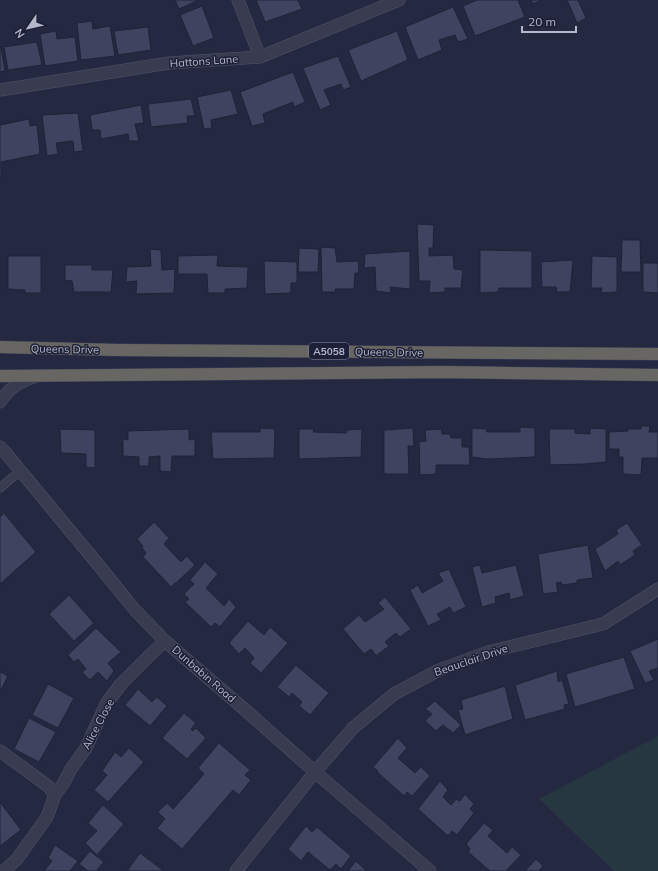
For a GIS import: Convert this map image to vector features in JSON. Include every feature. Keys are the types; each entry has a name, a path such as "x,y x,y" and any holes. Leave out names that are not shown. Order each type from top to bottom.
{"highway":[{"name":"Queens Drive","path":"0,347 142,350 658,354"},
{"name":"Queens Drive","path":"0,376 435,372 658,375"}],"street":[{"path":"238,0 260,57"},
{"name":"Hattons Lane","path":"0,90 169,62 260,57 399,0"},
{"path":"0,402 7,392 16,384 26,379 39,376"},
{"name":"Dunbabin Road","path":"0,440 2,450 135,610 165,641 430,871"},
{"name":"Beauclair Drive","path":"236,871 315,772 353,728 394,694 439,670 488,652 603,624 658,589"},
{"name":"Alice Close","path":"4,871 17,859 47,818 54,795 63,784 71,769 86,748 106,704 121,684 165,641"},
{"path":"0,751 48,786 54,795"}],"lane":[{"path":"0,488 20,471"}],"shaded area":[{"path":"658,736 658,871 614,871 539,799"}],"building":[{"path":"175,0 199,0 179,9"},
{"path":"256,0 298,0 302,9 265,22"},
{"path":"477,0 518,0 525,17 475,36 463,6"},
{"path":"531,0 542,0 533,4"},
{"path":"567,0 578,0 586,18 577,23"},
{"path":"202,6 214,38 193,46 180,15"},
{"path":"453,7 468,39 458,42 455,35 439,40 442,50 418,60 405,27"},
{"path":"92,21 93,29 110,26 115,56 81,60 77,23"},
{"path":"148,27 151,50 118,55 114,31"},
{"path":"56,31 57,39 75,37 78,61 45,66 40,34"},
{"path":"397,31 408,60 361,81 348,50"},
{"path":"37,42 42,65 8,70 4,47"},
{"path":"0,47 5,71 0,72"},
{"path":"338,56 351,87 343,90 341,84 324,90 331,105 320,110 303,68"},
{"path":"293,72 305,102 294,107 293,102 263,114 265,123 252,126 240,92"},
{"path":"231,90 238,114 211,120 212,128 204,129 197,97"},
{"path":"191,99 195,116 187,116 188,123 151,127 148,104"},
{"path":"141,105 144,123 135,124 139,141 129,141 128,134 101,139 100,130 92,130 90,115"},
{"path":"78,113 83,151 74,152 73,141 56,143 58,154 47,156 42,115"},
{"path":"29,119 30,126 37,125 40,154 1,162 2,177 0,177 0,125"},
{"path":"417,224 434,225 433,248 429,248 429,256 453,255 454,269 463,270 461,288 445,288 445,292 429,293 430,281 419,281"},
{"path":"622,240 640,240 641,272 621,272"},
{"path":"321,247 335,248 337,262 358,261 359,273 355,273 354,289 335,289 336,292 322,292"},
{"path":"299,248 319,249 318,272 298,272"},
{"path":"150,249 161,250 162,270 175,269 174,293 136,294 137,281 126,282 127,267 151,266"},
{"path":"480,250 532,251 532,288 499,288 498,292 480,293"},
{"path":"410,251 410,289 390,287 391,293 376,291 375,267 364,268 365,254"},
{"path":"218,255 217,266 248,267 247,288 225,289 225,293 208,293 207,274 178,274 178,256"},
{"path":"8,256 41,256 41,293 25,293 25,290 8,289"},
{"path":"592,256 617,257 617,292 601,293 602,288 591,288"},
{"path":"573,260 570,292 557,292 556,287 542,287 541,262"},
{"path":"264,261 297,262 297,283 291,283 291,293 265,294"},
{"path":"643,263 658,263 658,293 643,292"},
{"path":"65,265 92,265 92,270 113,270 111,292 74,292 72,281 65,280"},
{"path":"641,426 650,426 649,432 658,432 658,458 642,458 641,475 623,474 623,457 619,457 619,449 609,449 609,432 628,431 628,429 641,429"},
{"path":"520,427 535,428 535,457 488,459 472,457 472,428 486,429 487,432 520,432"},
{"path":"260,428 275,429 274,458 213,459 211,432 260,432"},
{"path":"413,428 414,446 408,446 409,474 384,474 384,430"},
{"path":"590,428 606,429 606,462 550,465 549,429 575,429 575,433 590,434"},
{"path":"60,429 95,430 95,468 86,467 86,454 61,453"},
{"path":"189,429 189,440 195,439 195,456 172,456 171,472 160,471 160,456 149,457 149,466 139,466 139,457 123,456 123,439 128,440 128,431"},
{"path":"299,429 314,429 313,432 346,433 347,430 362,429 361,457 299,459"},
{"path":"441,429 442,434 450,434 451,438 462,438 462,447 469,447 470,465 436,465 436,474 420,475 419,442 426,441 425,430"},
{"path":"4,513 36,552 0,584 0,517"},
{"path":"154,522 169,538 164,544 181,562 187,556 195,565 171,587 143,557 146,553 142,548 143,546 137,539"},
{"path":"627,523 642,545 633,551 635,555 620,565 618,561 605,571 595,549 618,534 616,530"},
{"path":"588,545 593,578 577,580 577,583 562,585 561,582 556,583 558,592 543,594 538,554"},
{"path":"205,562 218,574 206,588 224,606 229,599 236,607 220,627 215,623 211,627 185,602 189,599 184,594 194,584 190,580"},
{"path":"480,565 482,573 516,565 524,596 510,600 509,593 495,597 496,603 482,607 472,567"},
{"path":"449,569 466,607 453,613 450,607 437,614 441,620 428,626 410,590 418,585 422,593 443,581 438,573"},
{"path":"69,595 94,623 74,641 49,614"},
{"path":"385,597 411,629 400,637 396,633 385,642 389,646 376,656 371,649 364,654 343,629 359,615 365,622 384,609 378,603"},
{"path":"248,621 264,635 270,627 288,643 261,673 250,663 254,658 245,648 239,654 229,643"},
{"path":"96,628 121,652 108,663 114,671 107,681 98,672 90,680 82,672 86,669 78,659 74,662 68,655"},
{"path":"658,639 658,668 649,671 654,680 645,683 630,651"},
{"path":"624,657 635,689 575,707 566,674"},
{"path":"296,665 329,693 310,715 299,706 302,702 292,693 289,697 277,687"},
{"path":"557,671 558,682 562,680 569,704 564,705 565,709 525,720 515,685"},
{"path":"0,672 8,676 0,692"},
{"path":"48,684 74,698 58,728 32,715"},
{"path":"505,686 513,719 465,735 458,710 463,709 461,700"},
{"path":"138,689 152,702 157,697 167,706 150,726 125,705"},
{"path":"435,701 461,725 453,733 443,725 436,731 425,721 432,714 425,709"},
{"path":"184,713 196,723 191,729 193,731 196,728 206,738 187,759 162,738"},
{"path":"29,718 56,732 39,762 14,749"},
{"path":"398,738 407,748 398,758 415,773 421,767 430,776 412,796 407,792 404,796 373,767"},
{"path":"219,743 250,770 245,775 251,780 239,795 233,790 182,849 157,828 165,819 158,812 167,803 173,809 204,774 198,768"},
{"path":"129,748 144,762 108,802 94,790 107,775 102,771 115,752 121,757"},
{"path":"440,781 448,790 443,797 451,805 456,799 460,801 465,794 474,804 470,809 474,813 457,835 452,831 448,836 418,809"},
{"path":"0,802 21,830 0,846"},
{"path":"103,805 124,824 97,855 85,843 97,831 88,823"},
{"path":"484,823 493,830 488,836 507,853 512,847 521,855 506,871 490,871 468,852 470,849 466,844"},
{"path":"306,826 312,832 317,827 351,856 341,869 336,864 330,870 308,852 301,861 288,849"},
{"path":"55,845 78,861 70,871 44,871 52,861 48,858"},
{"path":"90,851 104,862 96,871 88,871 79,864"},
{"path":"140,853 164,871 127,871"},
{"path":"536,859 543,866 539,871 525,871"},
{"path":"356,861 367,871 348,871"}]}
